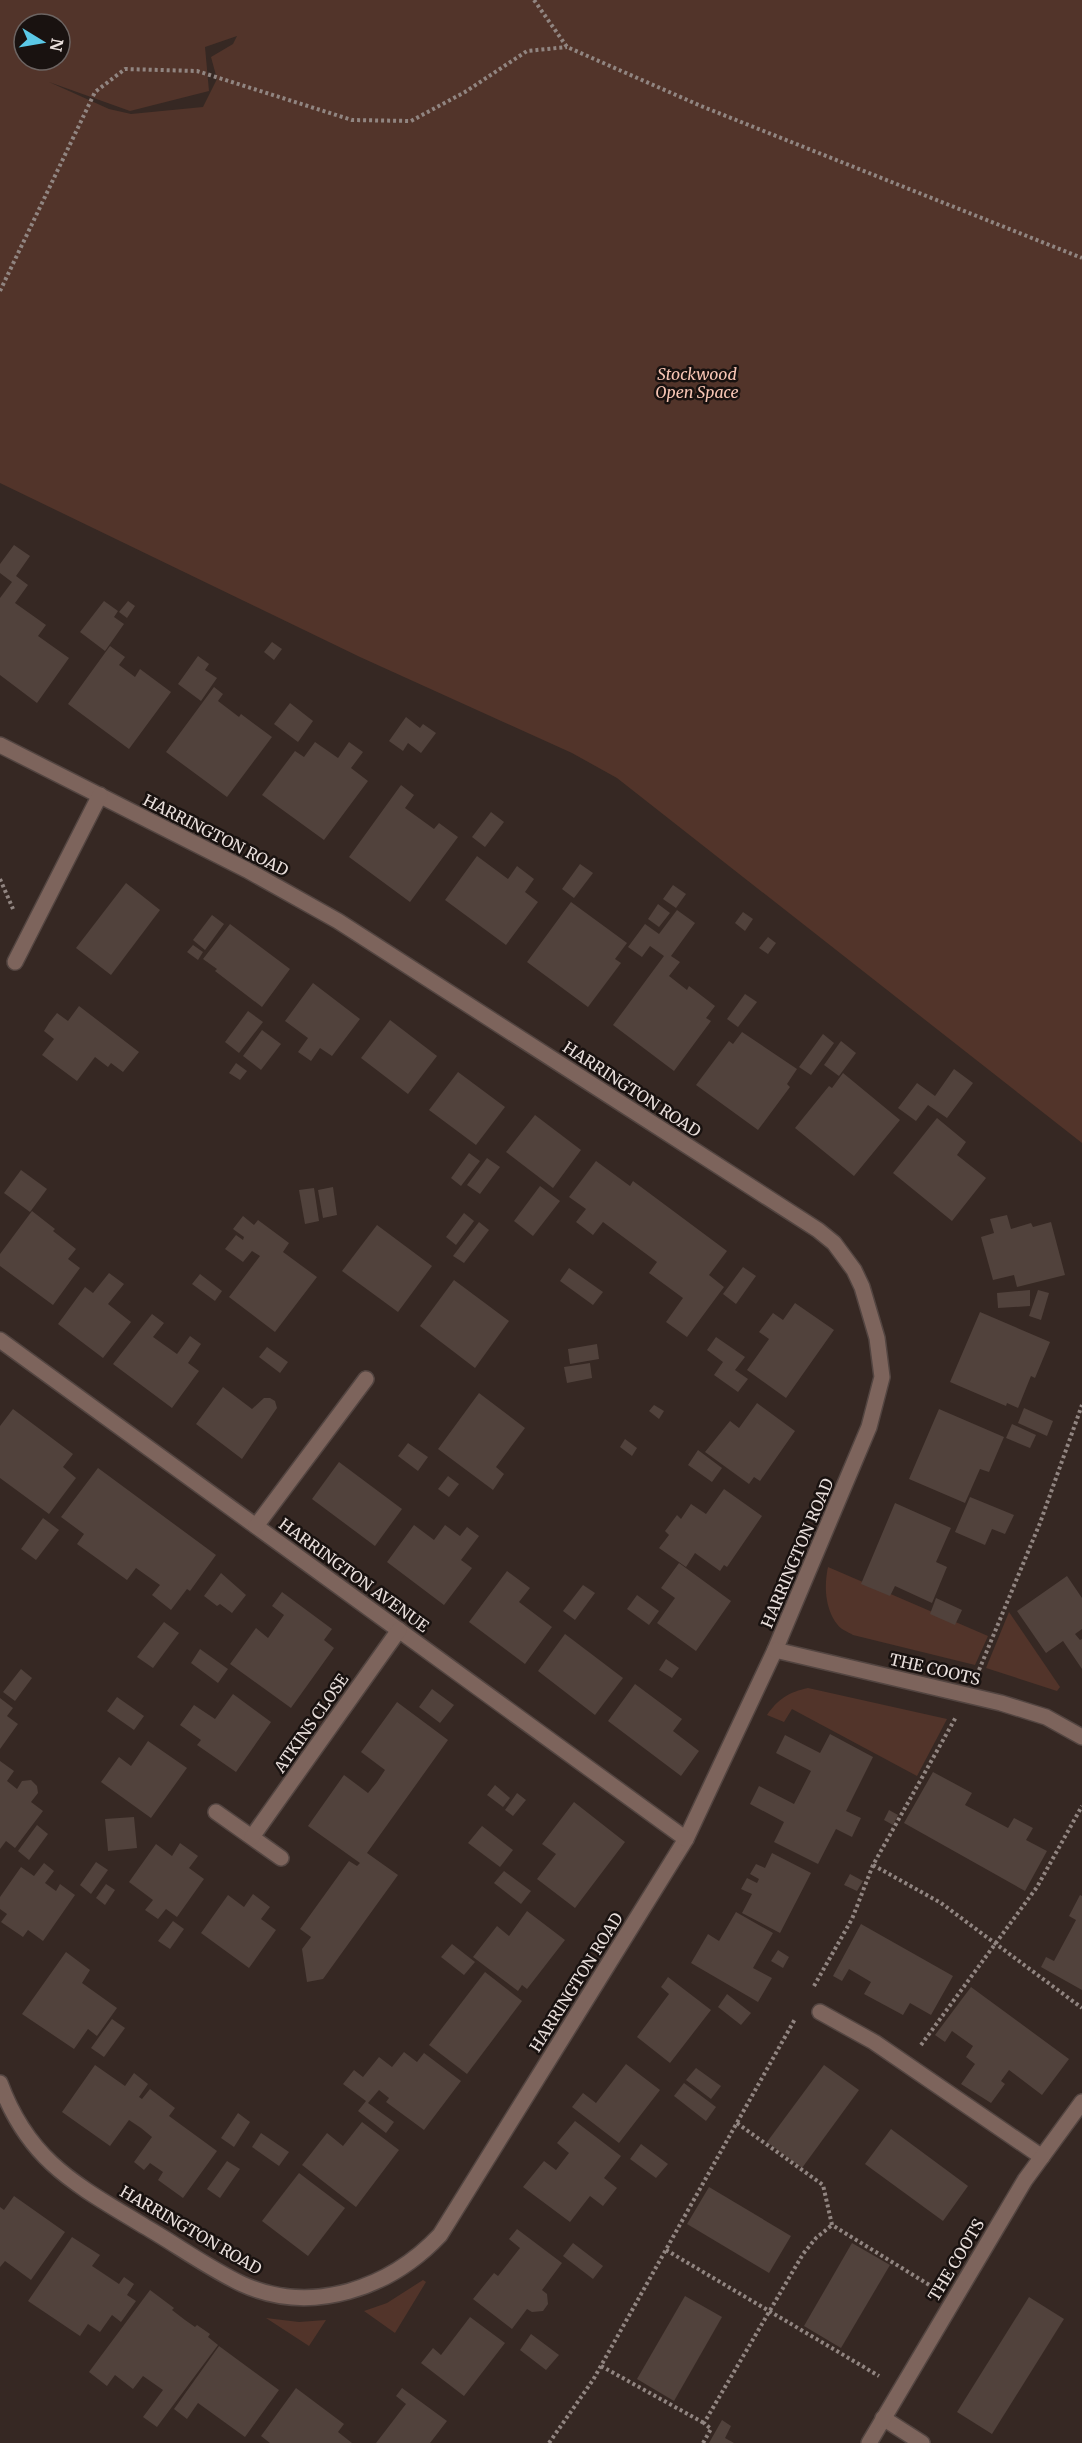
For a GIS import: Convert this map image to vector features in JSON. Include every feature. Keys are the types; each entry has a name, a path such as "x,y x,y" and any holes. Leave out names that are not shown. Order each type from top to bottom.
{"street":[{"name":"HARRINGTON ROAD","path":"0,745 247,870 338,921 818,1230 844,1254 862,1287 877,1338 882,1377 869,1427 775,1650 686,1839 440,2235 413,2261 372,2285 324,2297 284,2295 254,2288 224,2274 78,2186 59,2172 33,2145 0,2083"},
{"path":"15,962 100,795"},
{"name":"HARRINGTON AVENUE","path":"0,1340 686,1839"},
{"path":"256,1526 366,1379"},
{"name":"ATKINS CLOSE","path":"252,1837 399,1630"},
{"name":"THE COOTS","path":"775,1650 969,1695 1046,1718 1082,1737"},
{"path":"216,1812 281,1858"},
{"path":"820,2012 874,2042 1042,2157"},
{"name":"THE COOTS","path":"869,2443 1022,2185 1082,2102"},
{"path":"883,2418 922,2443"}],"path":[{"path":"534,0 567,47"},
{"path":"0,291 95,92 125,69 197,71 352,120 411,122 465,92 527,51 567,47 701,106 1082,258"},
{"path":"809,1994 852,1919 873,1865 969,1695 1040,1523 1082,1405"},
{"path":"907,2064 1037,1887 1082,1806"},
{"path":"873,1865 941,1903 1082,2008"},
{"path":"549,2443 593,2380 798,2013"},
{"path":"736,2123 823,2186 832,2225 953,2300"},
{"path":"704,2423 803,2254 816,2238 832,2225"},
{"path":"666,2250 900,2389"},
{"path":"601,2366 704,2423 711,2429 703,2443"}],"green space":[{"name":"Stockwood Open Space","path":"0,0 1082,0 1082,1143 617,778 572,753 360,657 0,483","holes":["237,36 233,44 211,57 217,79 203,107 131,114 109,109 49,82 130,111 209,91 205,47"]},
{"path":"828,1567 988,1636 975,1665 853,1635 842,1629 833,1618 828,1604 826,1582"},
{"path":"1009,1612 1060,1687 1057,1691 986,1668"},
{"path":"808,1688 947,1719 917,1776 792,1709 784,1722 767,1715 784,1697"},
{"path":"423,2280 426,2282 395,2333 364,2311 387,2303"},
{"path":"266,2318 299,2322 326,2320 309,2346"}],"building":[{"path":"14,545 30,556 16,576 28,585 15,603 46,625 38,636 69,658 37,703 0,675 0,598 12,582 0,573 0,564"},
{"path":"104,601 118,611 114,617 124,624 105,651 80,632"},
{"path":"128,601 135,606 127,618 119,612"},
{"path":"272,642 282,649 274,660 264,652"},
{"path":"110,646 125,657 119,665 135,677 140,669 171,692 129,749 68,704"},
{"path":"198,656 209,664 205,670 217,678 201,701 178,684"},
{"path":"214,687 223,694 218,701 239,717 241,714 272,737 227,797 166,752"},
{"path":"290,703 313,721 298,742 274,724"},
{"path":"406,717 420,728 423,724 436,733 421,753 408,743 403,751 389,741"},
{"path":"315,742 338,758 349,742 363,752 351,768 368,781 324,840 262,795 295,751 304,757"},
{"path":"401,785 414,795 405,808 434,829 439,823 458,837 410,902 349,857"},
{"path":"491,812 504,822 485,847 472,837"},
{"path":"477,856 508,879 517,866 534,879 525,892 538,902 506,945 445,900"},
{"path":"580,864 593,873 574,898 562,889"},
{"path":"126,883 160,910 111,975 76,948"},
{"path":"673,885 686,894 676,908 663,899"},
{"path":"571,902 627,943 615,959 621,963 588,1007 527,962"},
{"path":"658,904 670,913 659,927 648,919"},
{"path":"677,910 695,923 671,956 680,962 669,976 687,990 689,986 715,1006 706,1018 711,1021 674,1071 613,1025 664,956 650,946 642,957 628,947 645,924 659,934"},
{"path":"743,912 753,919 745,931 735,923"},
{"path":"212,915 224,924 205,950 193,940"},
{"path":"230,924 290,969 262,1007 203,959"},
{"path":"768,937 776,943 768,954 759,948"},
{"path":"193,945 203,952 198,960 187,952"},
{"path":"313,983 360,1019 332,1056 320,1048 311,1061 298,1052 308,1038 285,1021"},
{"path":"745,994 757,1002 738,1027 727,1019"},
{"path":"79,1006 139,1052 123,1072 111,1063 108,1067 95,1057 77,1081 42,1055 54,1039 44,1031 49,1023 57,1013 68,1021"},
{"path":"248,1011 263,1022 239,1053 225,1042"},
{"path":"390,1020 437,1056 408,1094 361,1058"},
{"path":"262,1030 281,1044 261,1070 243,1056"},
{"path":"742,1032 797,1069 787,1084 790,1087 758,1130 696,1085 729,1041 733,1044"},
{"path":"823,1034 834,1043 811,1075 799,1067"},
{"path":"841,1041 856,1053 839,1076 824,1065"},
{"path":"236,1063 247,1071 240,1080 229,1073"},
{"path":"954,1069 973,1083 947,1118 928,1105 916,1121 898,1108 917,1083 935,1096"},
{"path":"458,1072 505,1107 476,1145 429,1110"},
{"path":"843,1073 900,1120 854,1176 795,1128 829,1086 832,1088"},
{"path":"535,1115 581,1150 553,1188 506,1152"},
{"path":"937,1118 966,1142 957,1155 986,1178 952,1221 893,1173"},
{"path":"469,1153 480,1161 461,1186 451,1178"},
{"path":"487,1158 500,1167 480,1194 467,1185"},
{"path":"596,1161 630,1186 633,1181 727,1251 709,1275 724,1287 687,1337 666,1322 683,1298 649,1273 657,1262 603,1222 593,1235 576,1222 586,1209 569,1197"},
{"path":"21,1170 47,1189 30,1212 4,1193"},
{"path":"540,1186 560,1201 533,1236 514,1221"},
{"path":"333,1187 337,1215 323,1218 318,1190"},
{"path":"314,1188 319,1221 305,1224 299,1190"},
{"path":"32,1211 76,1249 68,1259 80,1268 53,1305 0,1266 0,1254"},
{"path":"464,1213 474,1221 456,1245 446,1237"},
{"path":"1007,1215 1011,1229 1031,1223 1033,1227 1051,1222 1065,1275 1017,1287 1014,1275 993,1280 981,1237 994,1233 990,1219"},
{"path":"243,1216 254,1225 258,1220 289,1243 283,1252 317,1277 275,1332 229,1297 260,1256 252,1251 243,1262 225,1249 236,1235 243,1240 244,1237 233,1229"},
{"path":"479,1222 489,1230 464,1263 453,1256"},
{"path":"377,1225 432,1266 398,1312 342,1271"},
{"path":"743,1267 756,1276 736,1304 723,1294"},
{"path":"569,1268 603,1292 593,1305 560,1281"},
{"path":"109,1273 124,1284 108,1304 131,1322 103,1358 58,1324 85,1287 93,1293"},
{"path":"200,1274 222,1291 215,1301 192,1284"},
{"path":"454,1280 509,1321 475,1368 420,1326"},
{"path":"1030,1290 1030,1306 998,1308 997,1293"},
{"path":"1038,1290 1049,1293 1041,1320 1029,1316"},
{"path":"795,1303 834,1330 786,1398 747,1370 769,1339 759,1332 773,1313 783,1320"},
{"path":"980,1312 1050,1342 1035,1378 1031,1376 1018,1408 1007,1403 1006,1406 950,1382"},
{"path":"152,1314 164,1323 153,1337 177,1354 190,1336 201,1344 188,1363 199,1371 172,1408 113,1364"},
{"path":"716,1337 745,1357 735,1370 748,1379 738,1392 714,1375 723,1362 707,1350"},
{"path":"597,1344 599,1359 570,1364 568,1349"},
{"path":"267,1347 288,1362 280,1373 259,1357"},
{"path":"590,1363 592,1378 567,1383 564,1367"},
{"path":"223,1387 252,1409 264,1398 275,1401 277,1408 242,1459 196,1424"},
{"path":"479,1393 525,1428 496,1467 504,1474 493,1490 438,1449"},
{"path":"757,1403 795,1431 760,1481 754,1477 749,1484 705,1452 730,1421 739,1428"},
{"path":"654,1405 664,1411 659,1419 649,1411"},
{"path":"1024,1408 1053,1421 1047,1436 1018,1423"},
{"path":"13,1409 73,1454 63,1467 76,1478 49,1514 0,1478 0,1426"},
{"path":"939,1409 1004,1437 989,1472 980,1469 965,1503 909,1479"},
{"path":"1012,1424 1036,1435 1030,1448 1006,1438"},
{"path":"625,1439 637,1448 632,1456 620,1447"},
{"path":"408,1443 428,1457 418,1471 398,1456"},
{"path":"698,1450 722,1468 712,1482 688,1465"},
{"path":"339,1462 402,1509 375,1546 312,1499"},
{"path":"98,1468 216,1555 190,1591 187,1589 171,1610 152,1595 160,1585 136,1568 127,1580 77,1544 84,1534 61,1517"},
{"path":"448,1476 459,1484 449,1497 438,1489"},
{"path":"724,1489 762,1516 727,1567 724,1565 720,1571 695,1553 686,1567 659,1548 669,1535 665,1531 677,1515 681,1519 691,1504 706,1514"},
{"path":"970,1497 1014,1515 1005,1534 992,1529 985,1545 955,1532"},
{"path":"895,1503 951,1528 936,1562 947,1567 932,1603 895,1586 890,1596 861,1584"},
{"path":"43,1518 59,1530 36,1560 21,1549"},
{"path":"414,1525 434,1540 445,1525 460,1536 467,1527 479,1536 461,1560 472,1568 444,1605 387,1562"},
{"path":"679,1563 731,1601 696,1651 657,1623 675,1598 661,1588"},
{"path":"507,1571 530,1588 519,1602 552,1627 525,1664 469,1622"},
{"path":"221,1573 246,1595 232,1613 220,1604 217,1606 204,1596"},
{"path":"1067,1576 1082,1598 1082,1629 1075,1634 1080,1640 1082,1639 1082,1669 1063,1641 1046,1653 1017,1611"},
{"path":"583,1585 595,1593 575,1620 563,1611"},
{"path":"282,1592 332,1629 324,1640 334,1648 291,1708 230,1664 256,1628 268,1638 284,1615 272,1606"},
{"path":"637,1595 659,1611 649,1625 627,1609"},
{"path":"936,1598 962,1610 955,1625 930,1614"},
{"path":"164,1622 179,1633 153,1668 137,1657"},
{"path":"565,1634 623,1678 595,1715 538,1671"},
{"path":"200,1649 228,1669 218,1683 191,1663"},
{"path":"666,1659 679,1668 672,1678 659,1670"},
{"path":"21,1669 32,1678 15,1701 3,1692"},
{"path":"635,1684 682,1719 673,1731 699,1751 681,1776 608,1721"},
{"path":"432,1689 454,1705 440,1723 419,1707"},
{"path":"233,1694 271,1722 236,1772 197,1745 201,1740 180,1725 194,1705 215,1719"},
{"path":"117,1697 144,1716 134,1730 107,1711"},
{"path":"0,1698 13,1708 7,1716 18,1724 0,1749"},
{"path":"397,1702 448,1740 367,1853 398,1875 323,1979 307,1982 302,1949 311,1937 300,1929 349,1861 357,1866 360,1863 308,1826 344,1775 368,1793 377,1782 385,1770 361,1752"},
{"path":"830,1734 873,1757 846,1811 861,1818 852,1837 836,1829 818,1864 774,1842 784,1822 750,1804 759,1786 794,1804 811,1771 776,1753 785,1735 820,1753"},
{"path":"148,1741 187,1768 151,1818 101,1782 119,1757 131,1766"},
{"path":"0,1761 14,1771 7,1781 17,1789 22,1781 31,1780 37,1786 38,1793 31,1802 43,1811 15,1848 6,1841 0,1849"},
{"path":"933,1772 972,1793 965,1805 1008,1828 1014,1818 1033,1828 1026,1840 1047,1851 1025,1891 904,1823"},
{"path":"495,1785 510,1798 503,1807 487,1795"},
{"path":"517,1793 526,1800 513,1816 505,1810"},
{"path":"574,1802 625,1842 575,1908 537,1879 556,1854 542,1844"},
{"path":"889,1810 898,1815 893,1825 884,1820"},
{"path":"134,1817 137,1848 108,1851 105,1819"},
{"path":"37,1825 48,1834 29,1860 18,1851"},
{"path":"482,1826 513,1850 500,1867 468,1843"},
{"path":"180,1843 198,1856 189,1868 204,1879 177,1917 166,1909 158,1919 145,1910 153,1900 129,1882 156,1844 172,1856"},
{"path":"772,1853 811,1873 780,1933 742,1913 752,1894 741,1889 747,1878 757,1883 759,1879 750,1874 756,1864 765,1868"},
{"path":"96,1862 108,1870 91,1894 80,1885"},
{"path":"44,1863 54,1871 45,1883 56,1891 60,1884 75,1895 43,1941 28,1930 23,1937 1,1922 7,1914 0,1909 0,1897 21,1867 34,1876"},
{"path":"504,1871 531,1891 521,1904 494,1883"},
{"path":"850,1874 863,1881 857,1891 844,1885"},
{"path":"106,1884 115,1890 105,1905 96,1898"},
{"path":"253,1894 270,1907 261,1919 276,1930 249,1968 201,1933 228,1895 244,1907"},
{"path":"1080,1895 1082,1896 1082,1990 1041,1967 1046,1957 1054,1961 1076,1920 1069,1916"},
{"path":"527,1911 565,1940 527,1989 522,1985 518,1991 473,1957 497,1926 509,1936"},
{"path":"736,1912 773,1933 753,1968 772,1978 758,2002 691,1963 708,1934 719,1941"},
{"path":"173,1921 184,1929 170,1949 158,1941"},
{"path":"861,1924 953,1976 931,2015 910,2003 903,2015 864,1994 871,1982 849,1969 842,1981 833,1976"},
{"path":"452,1944 475,1962 464,1975 441,1957"},
{"path":"778,1950 789,1957 783,1968 771,1961"},
{"path":"66,1952 90,1970 82,1983 117,2008 97,2036 88,2029 74,2049 22,2014"},
{"path":"485,1972 522,2001 467,2074 429,2045"},
{"path":"668,1977 711,2010 670,2063 637,2037 669,1994 661,1987"},
{"path":"971,1987 1069,2059 1042,2095 1009,2070 1001,2081 1005,2084 991,2103 961,2084 975,2064 966,2057 973,2046 952,2031 945,2042 935,2035"},
{"path":"727,1994 751,2013 741,2025 718,2007"},
{"path":"112,2019 125,2028 104,2057 91,2048"},
{"path":"404,2052 417,2062 424,2053 461,2081 424,2130 386,2102 389,2098 379,2090 368,2103 394,2122 386,2133 358,2111 366,2101 343,2084 354,2070 363,2077 379,2057 392,2067"},
{"path":"626,2064 660,2090 619,2143 572,2107 583,2093 596,2103"},
{"path":"95,2065 125,2086 134,2073 148,2084 139,2097 142,2099 150,2089 175,2108 169,2116 217,2151 183,2198 158,2180 163,2172 150,2163 144,2170 134,2162 152,2137 141,2128 129,2120 110,2146 62,2112"},
{"path":"824,2065 859,2090 802,2168 767,2142"},
{"path":"696,2068 721,2086 711,2099 686,2080"},
{"path":"684,2083 716,2107 706,2121 674,2096"},
{"path":"238,2113 250,2122 234,2147 221,2138"},
{"path":"575,2121 621,2156 604,2178 617,2188 603,2206 590,2196 570,2222 523,2187 544,2161 556,2170 569,2153 557,2143"},
{"path":"362,2122 399,2150 356,2207 302,2165 327,2133 343,2146"},
{"path":"891,2129 968,2186 943,2221 865,2164"},
{"path":"261,2133 289,2152 279,2166 252,2147"},
{"path":"641,2144 668,2164 656,2178 630,2159"},
{"path":"227,2161 240,2169 220,2198 207,2189"},
{"path":"299,2173 345,2208 308,2256 262,2221"},
{"path":"709,2187 791,2236 769,2273 687,2224"},
{"path":"14,2196 65,2232 31,2280 5,2261 0,2267 0,2207 4,2210"},
{"path":"517,2229 562,2263 542,2290 547,2294 548,2304 543,2311 532,2312 527,2309 512,2329 473,2299 494,2273 498,2276 520,2248 509,2239"},
{"path":"72,2237 100,2255 92,2266 119,2284 124,2277 134,2284 127,2295 136,2301 121,2322 112,2315 100,2332 88,2324 80,2336 28,2301"},
{"path":"573,2243 603,2266 593,2279 563,2256"},
{"path":"852,2243 890,2265 841,2348 804,2326"},
{"path":"150,2290 174,2308 172,2310 185,2320 210,2334 208,2337 218,2345 157,2427 143,2417 163,2390 143,2376 133,2389 115,2375 107,2386 89,2372"},
{"path":"685,2296 722,2317 674,2401 637,2379"},
{"path":"1029,2297 1064,2319 992,2434 957,2412"},
{"path":"470,2317 505,2343 464,2396 421,2363 433,2348 441,2355"},
{"path":"531,2334 559,2355 546,2370 520,2350"},
{"path":"219,2346 279,2390 245,2437 198,2403 187,2419 174,2409"},
{"path":"296,2388 344,2424 338,2432 352,2443 270,2443 261,2436"},
{"path":"402,2388 447,2421 430,2443 376,2443 406,2404 396,2396"},
{"path":"722,2420 731,2426 725,2438 734,2443 709,2443"}]}
